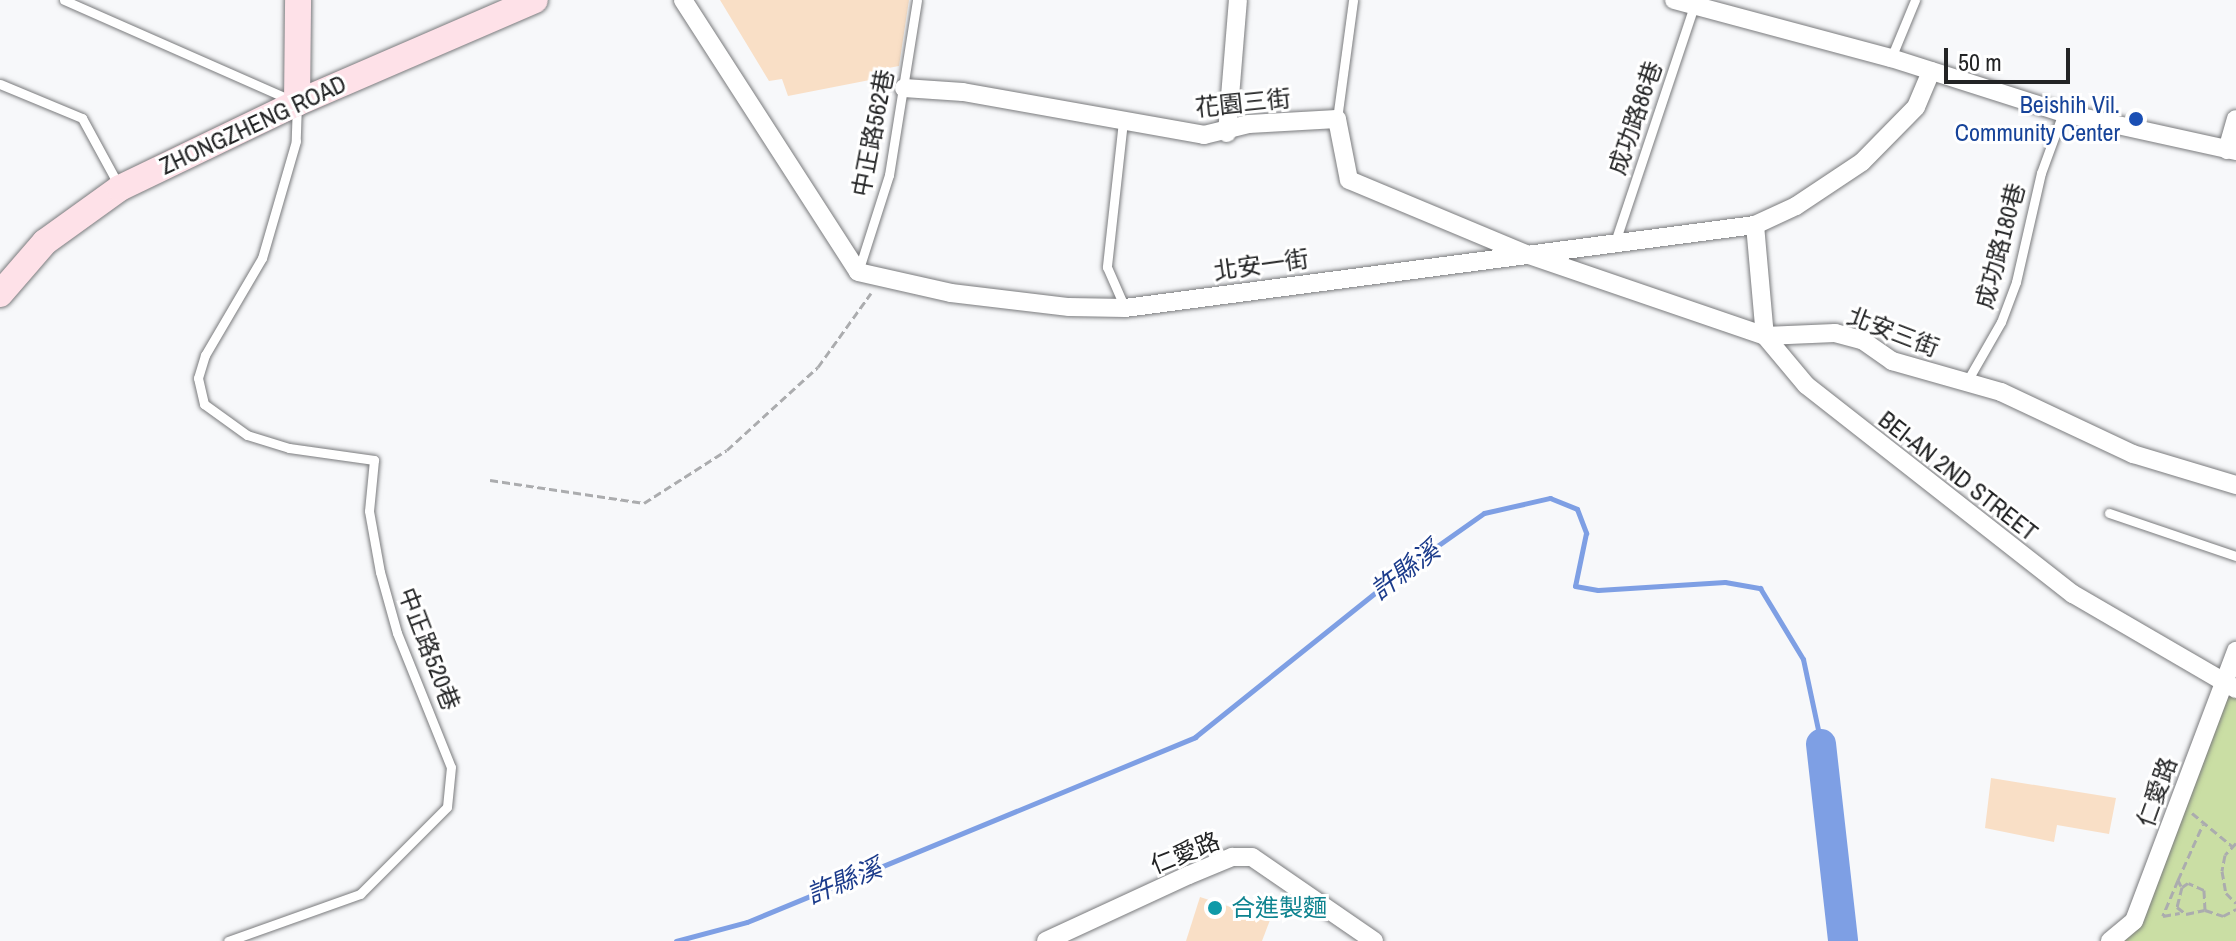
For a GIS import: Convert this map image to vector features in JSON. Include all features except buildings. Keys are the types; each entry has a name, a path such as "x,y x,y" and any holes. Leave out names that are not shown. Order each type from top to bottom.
{"main road":[{"path":"297,103 298,0"},
{"name":"ZHONGZHENG ROAD","path":"2,289 45,242 120,188 297,103 535,0"}],"street":[{"path":"683,0 858,272"},
{"path":"1227,133 1238,0"},
{"path":"1674,0 1695,3 1891,58 2063,113 2231,150 2236,119"},
{"name":"北安一街","path":"858,272 880,280 1034,304 1125,308 1755,225 1796,206 1862,162 1916,107 1931,71"},
{"name":"花園三街","path":"904,88 963,92 1204,135 1227,133 1249,124 1337,119"},
{"path":"1337,119 1349,180 1526,254"},
{"path":"1755,225 1765,336"},
{"name":"北安三街","path":"1526,254 1765,336 1835,333 1862,340 1892,361 2042,408 2133,454 2236,485"},
{"name":"BEI-AN 2ND STREET","path":"1765,336 1832,409 2073,594 2229,686"},
{"name":"仁愛路","path":"2110,941 2134,921 2229,686 2236,651"},
{"name":"仁愛路","path":"1046,941 1232,857 1252,857 1374,941"}],"lane":[{"path":"64,0 81,3 297,103"},
{"name":"中正路562巷","path":"858,272 889,175 917,0"},
{"path":"1337,119 1353,0"},
{"path":"1891,58 1915,0"},
{"name":"成功路86巷","path":"1615,242 1695,3"},
{"path":"0,84 82,118 120,188"},
{"name":"中正路520巷","path":"228,941 360,894 447,807 451,792 451,767 397,633 380,572 369,511 374,460 289,448 247,435 204,404 198,378 205,355 262,258 296,141 297,103"},
{"name":"成功路180巷","path":"1965,384 2001,322 2016,282 2041,173 2063,113"},
{"path":"1123,121 1107,267 1125,308"},
{"path":"2109,513 2236,556"}],"path":[{"path":"490,480 644,503 727,450 818,367 880,280"},
{"path":"2236,903 2226,893 2222,871 2234,844 2203,824 2163,916 2182,912 2193,916 2205,910 2223,916 2236,909"},
{"path":"2178,880 2182,887"},
{"path":"2182,912 2177,901 2182,887 2188,883 2204,890 2205,910"}],"green space":[{"path":"2225,687 2236,693 2236,941 2116,941"}],"waterway":[{"name":"許縣溪","path":"676,941 747,922 1195,737 1406,568 1484,513 1550,498 1577,509 1586,533 1575,586 1598,590 1725,582 1760,588 1803,659 1821,744"},
{"name":"許縣溪","path":"1821,744 1843,941"}],"place":[{"name":"Beishih Vil. Community Center","path":"2136,119"},
{"name":"合進製麵","path":"1215,908"}]}
